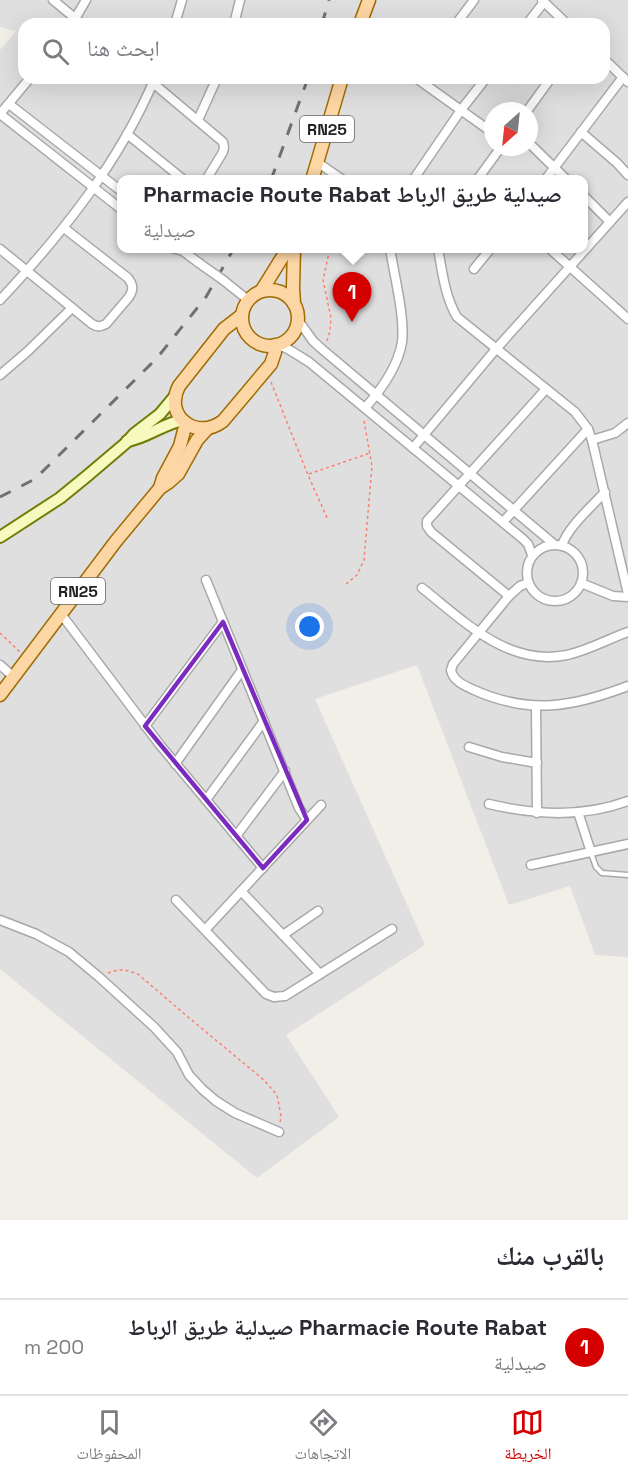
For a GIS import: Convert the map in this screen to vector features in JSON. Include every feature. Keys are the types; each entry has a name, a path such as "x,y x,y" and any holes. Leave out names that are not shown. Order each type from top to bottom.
{"main road":[{"path":"362,18 369,0"},
{"name":"RN25","path":"313,175 340,84"},
{"path":"276,345 260,344 251,338 242,325 242,315 248,300 262,290 285,253"},
{"path":"294,253 293,288 298,320"},
{"path":"262,290 281,292 294,304"},
{"path":"0,537 69,491 164,410 175,396 179,386 220,335 242,315"},
{"name":"RN25","path":"159,488 178,474 197,440 207,429 224,421 267,369 276,345 290,337 298,320"},
{"path":"175,396 177,411 184,422 196,428 207,429"},
{"path":"127,442 164,425 184,422"},
{"name":"RN25","path":"0,695 116,541 159,488 180,446 184,422"}],"street":[{"path":"53,0 73,18"},
{"path":"79,18 86,0"},
{"path":"177,18 182,0"},
{"path":"236,18 240,0"},
{"path":"460,18 474,0"},
{"path":"531,18 543,1 561,18"},
{"path":"549,175 581,132 625,80 610,65"},
{"path":"25,84 0,114 117,207"},
{"path":"0,300 64,228 94,188 127,134 150,84"},
{"path":"157,84 222,140 223,152 209,175"},
{"path":"198,120 214,84"},
{"path":"424,84 484,127"},
{"path":"416,175 481,84"},
{"path":"534,102 547,84"},
{"path":"9,104 117,188"},
{"path":"581,132 628,175"},
{"path":"127,134 178,175"},
{"path":"538,151 562,175"},
{"path":"484,175 495,156"},
{"path":"317,162 336,175"},
{"path":"588,200 610,222"},
{"path":"588,247 628,202"},
{"path":"0,249 95,326 102,326 129,297 133,288 132,283 64,228"},
{"path":"187,253 248,300"},
{"path":"365,408 392,371 402,343 401,316 391,253"},
{"path":"439,253 451,308 457,317 575,412 588,429 605,492 628,596 613,596 581,583"},
{"path":"474,269 488,253"},
{"path":"554,253 628,319"},
{"path":"413,447 496,349 582,253"},
{"path":"0,375 72,308"},
{"path":"298,320 313,341 376,395 514,510 559,545 575,554 580,560 583,575 577,590 563,600 546,600 538,596 528,583 526,568 532,555 542,547 559,545 605,492"},
{"path":"276,345 298,354 309,362 413,447 528,544 532,555"},
{"path":"509,596 428,529 428,518 546,389"},
{"path":"592,440 615,433 628,423"},
{"path":"503,522 588,429"},
{"path":"206,580 299,808 307,820"},
{"path":"528,583 509,596 453,664 451,670 454,678 470,688 500,700 536,706 580,702 628,686"},
{"path":"422,588 494,643 511,651 529,655 548,657 567,655 628,632"},
{"path":"61,614 175,764 263,868"},
{"path":"146,726 223,622"},
{"path":"0,664 14,677"},
{"path":"175,764 242,670"},
{"path":"536,706 537,813"},
{"path":"206,800 264,721"},
{"path":"469,747 502,757 537,763"},
{"path":"236,836 285,771"},
{"path":"489,804 537,813 578,812 628,801"},
{"path":"205,930 321,805"},
{"path":"578,812 591,852"},
{"path":"531,865 628,844"},
{"path":"242,891 320,974"},
{"path":"176,900 266,994 278,998 285,996 392,929"},
{"path":"283,935 318,911"},
{"path":"0,920 36,934 69,952 154,1027 177,1052 189,1075 216,1101 235,1113 279,1131"}],"lane":[{"path":"591,852 596,867 602,873 628,875"}],"path":[{"path":"323,350 330,331 331,318 322,280 329,253"},
{"path":"267,369 328,520"},
{"path":"346,584 357,575 364,560 372,476 364,420 365,408"},
{"path":"308,474 370,453"},
{"path":"0,633 27,659"},
{"path":"99,977 118,970 138,974 259,1075 277,1095 281,1116 279,1131"}],"highlighted area":[{"path":"223,622 307,820 263,868 145,726"}],"shaded area":[{"path":"0,0 628,0 628,957 595,955 570,886 509,905 417,665 315,699 425,945 286,1035 339,1117 257,1178 0,969 0,50 16,31 0,27"}],"railway":[{"path":"324,18 329,0"},
{"path":"273,175 306,84"},
{"path":"0,497 35,479 157,358 206,297 231,253"}],"place":[{"name":"Pharmacie Route Rabat صيدلية طريق الرباط","path":"352,322"}]}
